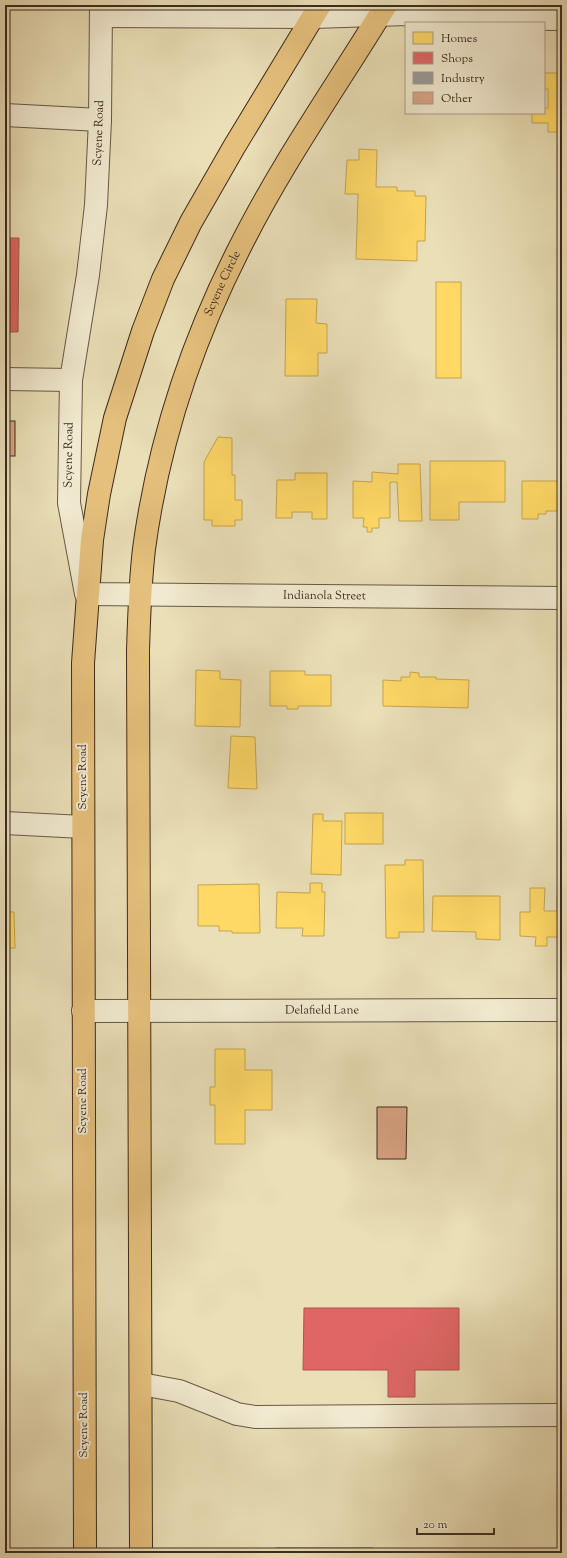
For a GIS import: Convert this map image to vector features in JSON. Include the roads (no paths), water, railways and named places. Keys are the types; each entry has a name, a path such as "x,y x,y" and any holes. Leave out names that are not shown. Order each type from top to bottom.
{"main road":[{"name":"Scyene Circle","path":"140,595 144,549 157,481 171,423 194,350 250,228 383,9"},
{"path":"86,594 92,540 115,418 143,331 163,279 191,222 317,11"},
{"name":"Scyene Road","path":"84,1553 83,663 86,594"},
{"path":"140,595 138,651 142,1553"}],"street":[{"path":"101,10 317,11 383,9 408,14 462,18 562,19"},
{"name":"Scyene Road","path":"86,594 68,503 71,380 88,275 96,205 100,120 101,10"},
{"path":"5,115 100,120"},
{"path":"5,379 71,380"},
{"name":"Indianola Street","path":"86,594 562,598"},
{"path":"5,823 83,827"},
{"name":"Delafield Lane","path":"83,1011 562,1010"},
{"path":"141,1384 179,1391 237,1414 256,1417 562,1415"}]}
